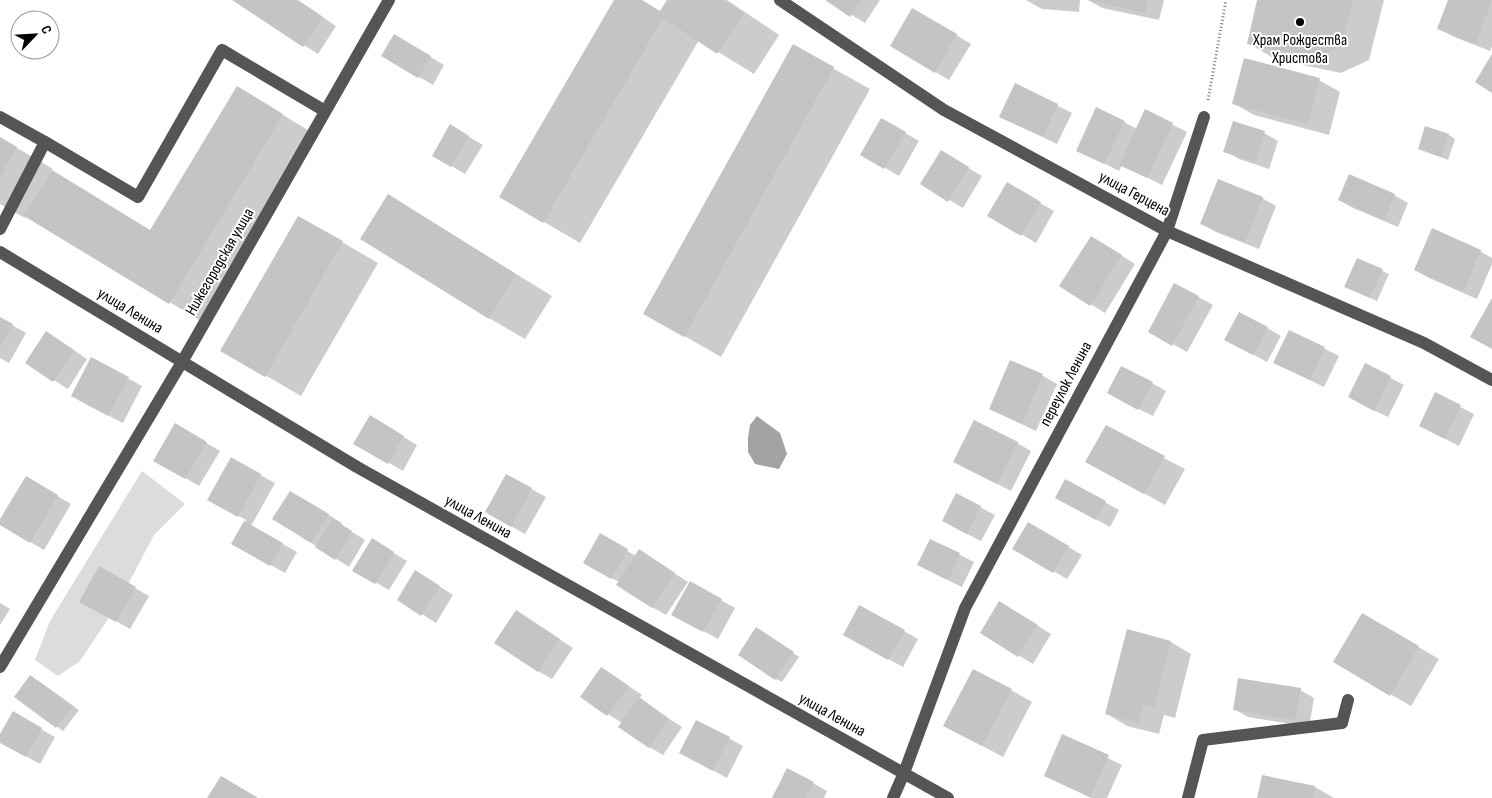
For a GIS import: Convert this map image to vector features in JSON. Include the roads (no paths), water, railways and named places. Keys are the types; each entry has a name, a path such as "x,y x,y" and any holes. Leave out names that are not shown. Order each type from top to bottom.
{"street":[{"name":"Нижегородская улица","path":"0,667 182,362 389,0"},
{"name":"улица Герцена","path":"780,0 944,110 1167,231 1424,343 1492,380"},
{"path":"0,117 138,197 222,50 325,111"},
{"name":"переулок Ленина","path":"893,798 965,608 1167,231 1204,117"},
{"path":"0,229 45,142"},
{"name":"улица Ленина","path":"0,252 356,467 948,798"},
{"path":"1188,798 1203,740 1342,723 1348,700"}],"place":[{"name":"Храм Рождества Христова","path":"1300,22"}]}
